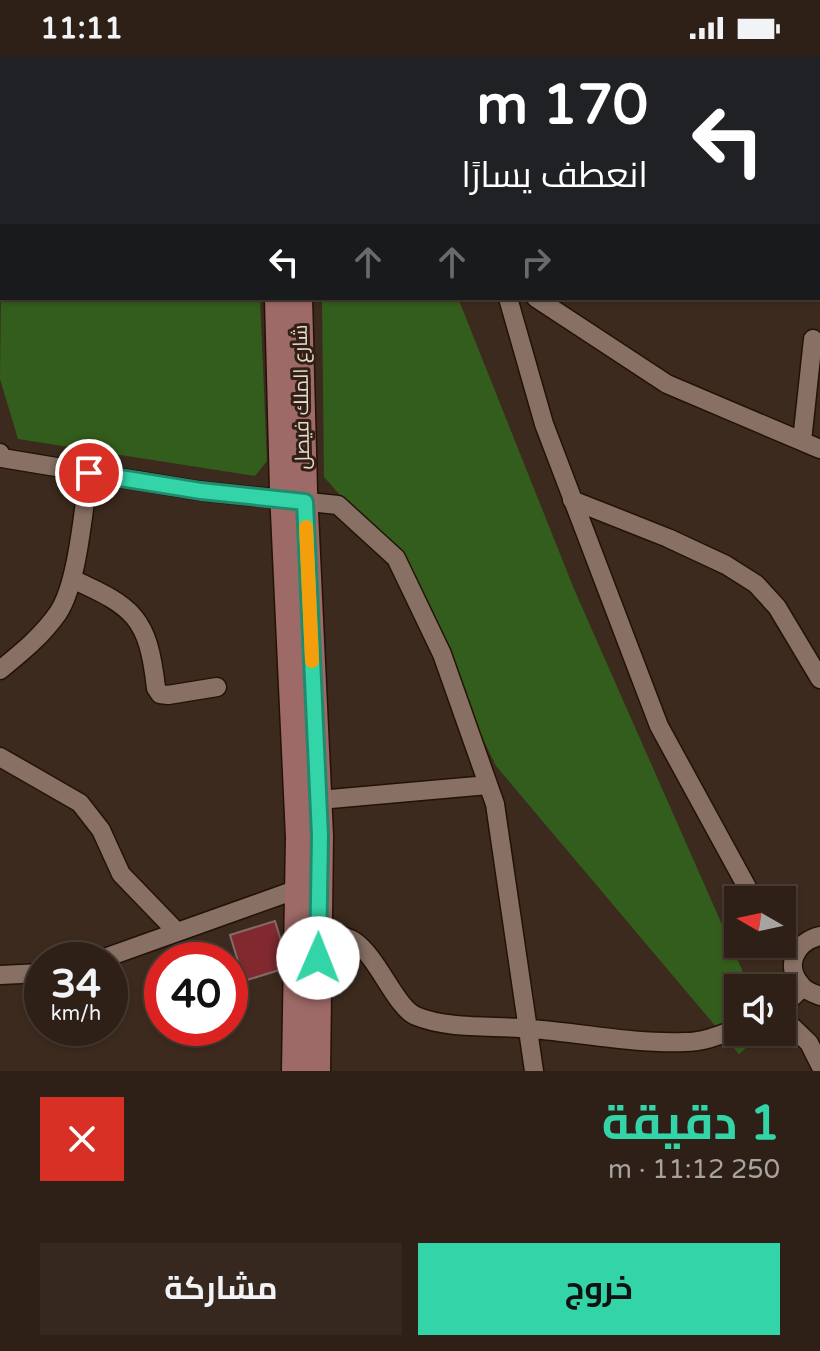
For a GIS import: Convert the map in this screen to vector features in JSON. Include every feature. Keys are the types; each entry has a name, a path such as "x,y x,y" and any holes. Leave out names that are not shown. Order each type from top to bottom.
{"street":[{"path":"278,300 294,500 299,837 295,1071"},
{"name":"شارع الملك فيصل","path":"299,300 294,500 319,800 317,1071"},
{"path":"509,300 544,424 659,726 746,886"},
{"path":"561,306 667,384 820,449"},
{"path":"802,441 813,339"},
{"path":"1,458 201,491 338,505 396,558 442,654 495,804 534,1071"},
{"path":"0,670 31,645 60,611 72,579 89,473"},
{"path":"572,500 668,538 726,565 756,584 777,607 820,679"},
{"path":"72,579 124,605 137,618 147,637 156,688 160,694 217,687"},
{"path":"0,757 80,803 101,830 121,874 177,932"},
{"path":"319,800 488,785"},
{"path":"128,950 298,889"},
{"path":"319,930 352,939 368,954 399,1001 414,1016 476,1027 529,1028 607,1038 684,1042 709,1040 724,1034"},
{"path":"796,942 820,936"},
{"path":"791,958 803,987 820,996"},
{"path":"0,975 24,974"},
{"path":"796,994 803,987"},
{"path":"796,1030 809,1043 820,1065"}],"green space":[{"path":"1,300 260,300 267,461 255,476 18,439 0,379"},
{"path":"322,300 459,300 574,589 724,929 724,958 737,958 744,974 724,974 724,1036 496,766 396,558 324,477"},
{"path":"732,1046 748,1046 739,1054"}],"building":[{"path":"275,921 289,967 248,980 248,942 232,942 230,935"}],"slow traffic":[{"path":"306,527 312,661"}],"route":[{"path":"89,473 201,491 305,502 320,836 318,958"}]}
